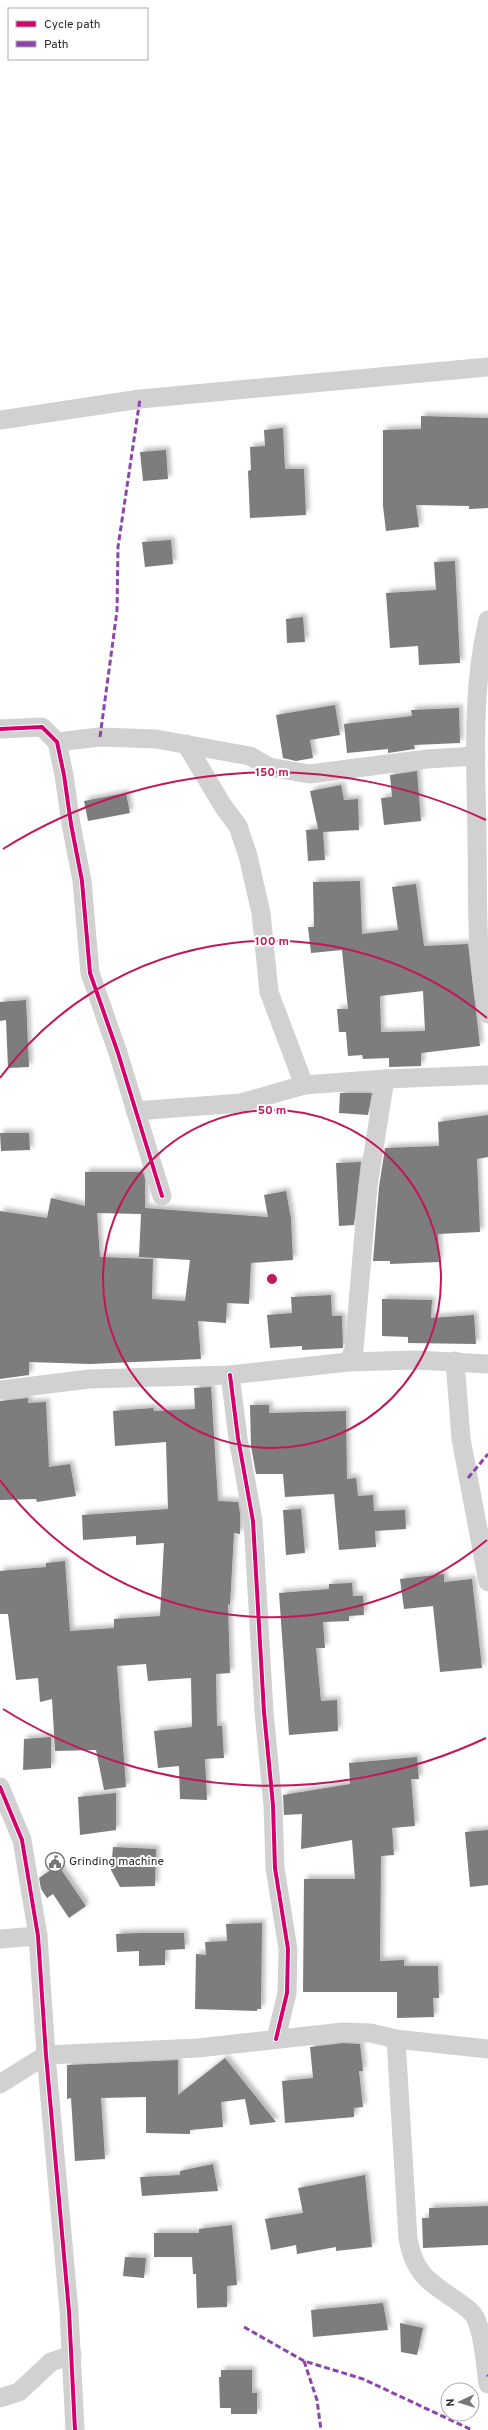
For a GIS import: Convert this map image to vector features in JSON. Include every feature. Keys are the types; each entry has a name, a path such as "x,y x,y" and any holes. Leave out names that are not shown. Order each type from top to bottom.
{"street":[{"path":"0,420 140,399 488,367"},
{"path":"488,620 476,756 482,823 478,921 484,998 488,1014"},
{"path":"0,729 42,727 56,742 64,775 70,824 82,881 90,973 162,1196"},
{"path":"56,742 117,737 156,739 250,756 269,768 308,774 476,756"},
{"path":"186,744 223,806 238,826 248,856 261,913 269,992 304,1085"},
{"path":"135,1110 241,1103 304,1085 385,1079 488,1075"},
{"path":"348,1362 354,1350 368,1186 385,1079"},
{"path":"455,1361 461,1439 488,1582"},
{"path":"0,1390 89,1379 230,1375 348,1362 455,1361 488,1364"},
{"path":"230,1375 238,1438 253,1521 264,1712 273,1805 275,1868 288,1949 287,1993 276,2039"},
{"path":"0,1787 22,1840 38,1936 46,2055 72,2355 75,2430"},
{"path":"0,1939 38,1936"},
{"path":"0,2084 46,2055 198,2048 343,2032 371,2033 396,2039 488,2049"},
{"path":"396,2039 408,2238 411,2256 420,2272 434,2285 470,2311 475,2317 480,2332 488,2384"},
{"path":"0,2398 19,2392 52,2362 72,2355"}],"building":[{"path":"421,416 488,418 488,508 469,509 469,506 416,505 419,527 386,531 383,506 383,430 421,429"},
{"path":"283,428 285,469 304,469 306,515 250,518 248,471 251,470 250,447 265,446 264,430"},
{"path":"166,450 168,479 143,481 140,452"},
{"path":"171,540 173,564 145,567 142,542"},
{"path":"455,561 460,663 419,665 418,646 390,648 386,593 436,590 434,562"},
{"path":"303,617 305,642 287,643 286,619"},
{"path":"335,705 340,735 310,740 313,758 296,761 283,758 276,715"},
{"path":"459,708 460,743 414,745 415,749 388,753 388,749 347,753 344,724 412,716 411,710"},
{"path":"417,771 421,821 384,825 381,798 392,797 390,775"},
{"path":"341,785 344,800 358,799 359,830 323,832 325,860 308,861 306,830 318,829 310,791"},
{"path":"126,793 130,813 88,821 84,801"},
{"path":"360,881 362,934 398,930 392,887 416,884 424,946 468,944 480,1046 421,1053 421,1066 389,1067 389,1058 363,1059 362,1055 348,1056 346,1032 339,1032 337,1009 348,1009 342,950 311,953 308,927 314,927 313,882","holes":["423,991 425,1031 381,1032 380,996"]},
{"path":"26,1000 29,1067 8,1068 6,1020 0,1021 0,1002"},
{"path":"340,1093 372,1093 368,1115 339,1113"},
{"path":"488,1115 488,1157 477,1159 480,1232 438,1234 439,1262 390,1264 390,1261 373,1261 379,1187 385,1148 439,1146 438,1122"},
{"path":"0,1133 29,1133 30,1150 1,1151"},
{"path":"361,1162 354,1225 339,1226 336,1163"},
{"path":"85,1172 143,1172 145,1179 145,1208 268,1217 264,1195 286,1191 291,1219 293,1260 251,1263 249,1304 227,1303 226,1323 198,1321 201,1359 90,1364 29,1362 29,1375 0,1379 0,1211 47,1218 51,1198 85,1206","holes":["97,1213 141,1214 139,1257 190,1260 185,1301 152,1299 153,1259 100,1257"]},
{"path":"331,1295 332,1316 342,1316 343,1348 302,1350 302,1346 270,1348 267,1315 292,1313 291,1297"},
{"path":"382,1299 432,1300 431,1318 474,1315 476,1344 408,1343 408,1337 382,1336"},
{"path":"211,1387 218,1501 238,1502 240,1513 240,1534 234,1533 230,1605 228,1604 230,1673 216,1674 217,1726 222,1726 224,1758 205,1759 207,1800 180,1799 179,1766 158,1768 154,1731 192,1727 191,1678 148,1681 146,1664 117,1666 126,1787 104,1790 96,1750 55,1751 52,1699 40,1702 38,1678 16,1680 8,1614 0,1614 0,1571 46,1567 46,1563 65,1561 70,1631 114,1628 114,1619 160,1616 164,1543 136,1545 136,1536 83,1540 82,1515 168,1509 166,1442 115,1446 113,1411 153,1408 154,1411 195,1409 194,1388"},
{"path":"28,1398 28,1403 46,1402 49,1467 70,1464 76,1496 37,1502 36,1499 0,1500 0,1401"},
{"path":"250,1405 269,1405 269,1413 346,1411 347,1479 356,1478 358,1496 373,1495 374,1511 405,1510 406,1529 375,1531 376,1547 339,1550 334,1494 285,1497 283,1474 256,1474 251,1446"},
{"path":"301,1509 305,1553 286,1555 283,1510"},
{"path":"444,1574 444,1582 472,1579 482,1668 440,1672 433,1606 404,1609 400,1579"},
{"path":"352,1583 353,1596 363,1596 364,1615 349,1616 349,1621 323,1622 325,1648 316,1648 321,1701 337,1700 338,1731 289,1735 279,1593 329,1589 329,1584"},
{"path":"51,1737 51,1768 23,1770 24,1739"},
{"path":"417,1757 419,1779 411,1779 415,1826 392,1828 394,1855 381,1856 380,1961 404,1960 404,1966 438,1966 439,1998 433,1998 434,2017 397,2018 397,1992 303,1992 304,1879 355,1879 352,1840 301,1849 302,1814 284,1815 283,1795 350,1784 349,1763"},
{"path":"116,1793 116,1830 80,1835 78,1797"},
{"path":"488,1830 488,1885 470,1887 465,1832"},
{"path":"113,1847 156,1849 155,1886 120,1887 111,1870"},
{"path":"58,1865 86,1906 69,1918 53,1894 47,1898 41,1889 39,1878"},
{"path":"262,1923 261,2009 257,2009 257,2011 195,2009 196,1954 206,1955 205,1942 227,1941 226,1924"},
{"path":"184,1933 185,1949 165,1950 165,1965 139,1966 139,1951 117,1952 116,1934"},
{"path":"343,2043 360,2044 363,2071 359,2071 363,2107 354,2108 354,2117 285,2123 282,2081 313,2078 310,2047"},
{"path":"225,2058 276,2122 250,2125 245,2099 221,2102 223,2127 190,2130 190,2134 146,2133 146,2097 101,2098 105,2159 75,2161 71,2098 67,2099 67,2065 178,2060 178,2095"},
{"path":"213,2164 218,2191 142,2196 140,2177 180,2175 180,2171"},
{"path":"365,2175 372,2247 336,2251 336,2247 297,2254 296,2245 271,2250 265,2219 303,2213 298,2188"},
{"path":"488,2206 488,2245 423,2248 422,2218 429,2218 429,2208"},
{"path":"232,2225 237,2285 227,2286 227,2307 197,2308 196,2274 193,2274 192,2257 154,2257 154,2233 199,2233 199,2229"},
{"path":"125,2257 146,2258 144,2278 123,2276"},
{"path":"383,2303 388,2330 313,2337 311,2310"},
{"path":"400,2323 423,2328 417,2355 401,2352"},
{"path":"221,2370 252,2370 252,2393 257,2393 257,2414 231,2414 231,2408 220,2408 219,2377 221,2377"}],"marked path":[{"path":"100,737 117,611 118,547 140,399"},
{"path":"468,1478 488,1454"},
{"path":"244,2327 304,2361 363,2379 472,2430"},
{"path":"304,2361 317,2400 321,2430"}],"cycle path":[{"path":"0,729 42,727 57,742 82,881 90,973 118,1053 162,1196"},
{"path":"230,1375 238,1438 253,1521 264,1712 273,1805 275,1868 288,1949 287,1993 276,2039"},
{"path":"0,1787 22,1840 38,1936 46,2055 69,2311 75,2430"}],"place":[{"name":"Grinding machine","path":"55,1862"}]}
